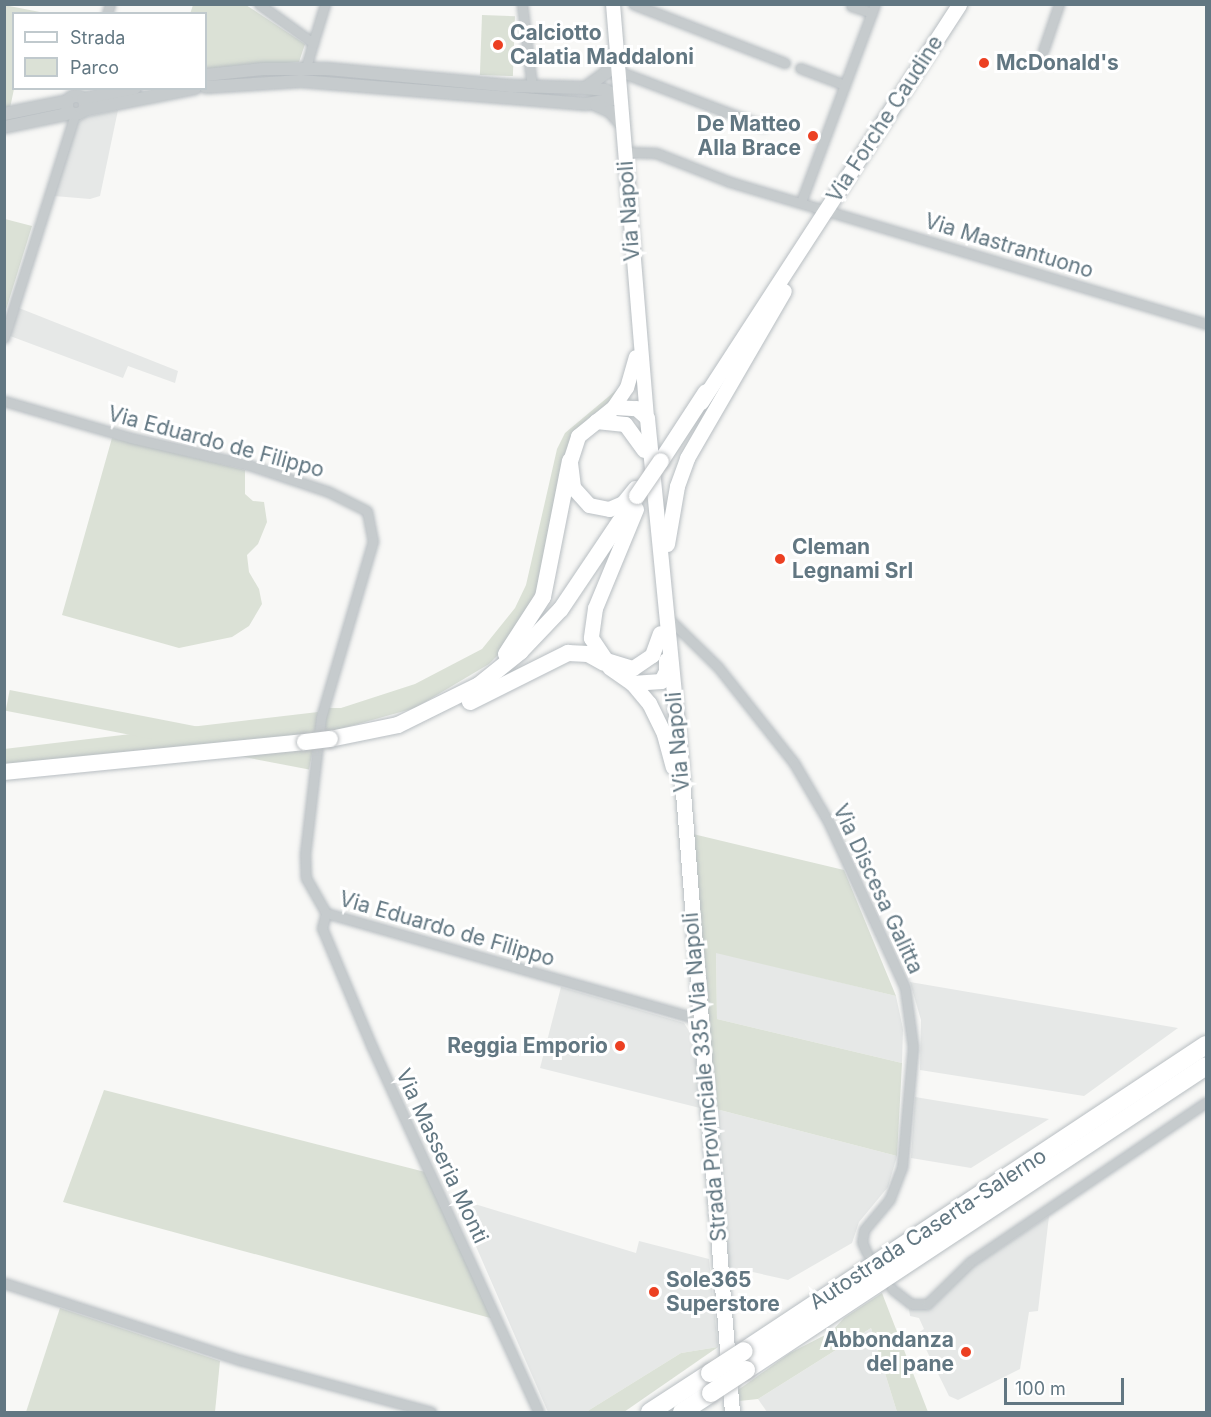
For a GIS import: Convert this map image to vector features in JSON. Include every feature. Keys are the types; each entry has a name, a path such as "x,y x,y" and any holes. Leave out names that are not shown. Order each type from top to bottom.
{"highway":[{"path":"412,720 479,685 534,639 575,591 706,392"},
{"path":"432,711 446,697 494,666 532,618 550,574 570,462"},
{"path":"4,772 330,740 437,716 568,653 588,654 604,663"},
{"name":"Autostrada Caserta-Salerno","path":"650,1413 1206,1045"},
{"name":"Autostrada Caserta-Salerno","path":"682,1413 1206,1066"},
{"path":"1058,1164 1102,1148 1206,1077"}],"main road":[{"name":"Via Napoli","path":"613,4 639,343 663,571 683,813"},
{"name":"Via Forche Caudine","path":"706,392 959,4"},
{"path":"663,571 677,486 687,458 806,255 824,212"},
{"path":"637,495 623,503 598,509 579,498 573,488 570,462 578,436 614,407 627,388 639,343"},
{"path":"614,407 636,408 647,418"},
{"name":"Via Napoli","path":"647,418 644,450 664,677 673,767 683,813"},
{"path":"596,421 625,424 647,418"},
{"path":"625,424 644,450"},
{"path":"637,495 595,608 591,638 606,660 633,668 652,655 660,633"},
{"path":"632,683 656,683 664,677 665,593"},
{"path":"604,663 632,683 659,723 673,767"},
{"name":"Strada Provinciale 335 Via Napoli","path":"683,813 732,1413"}],"street":[{"path":"259,4 313,43"},
{"path":"306,68 325,4"},
{"path":"522,4 532,87"},
{"path":"633,4 785,63"},
{"path":"1043,51 1059,4"},
{"path":"801,202 873,9 851,6"},
{"path":"585,88 607,72 616,48"},
{"path":"207,75 306,68 383,81 585,104 610,111 623,126"},
{"path":"800,68 845,85"},
{"path":"618,71 763,126"},
{"path":"207,87 302,81 383,81 585,88 605,90 620,98"},
{"path":"4,127 113,90"},
{"path":"4,114 179,90"},
{"path":"585,104 620,98"},
{"path":"4,338 78,103"},
{"name":"Via Mastrantuono","path":"625,152 656,153 730,182 801,202 824,212 1206,324"},
{"name":"Via Eduardo de Filippo","path":"4,401 131,438 249,465 329,492 367,512 373,541 321,718 305,854 306,878 326,913 701,1020"},
{"name":"Via Discesa Galitta","path":"667,617 718,667 794,763 828,821 905,988 914,1047 902,1167 890,1199 864,1230 862,1242 867,1253"},
{"name":"Via Masseria Monti","path":"326,913 322,927 372,1047 538,1413"},
{"path":"892,1289 911,1304 927,1304 970,1262 1206,1102"},
{"path":"4,1283 240,1360 431,1413"}],"shaded area":[{"path":"118,110 100,196 90,199 54,196 75,125 85,117"},
{"path":"19,308 178,371 175,383 128,366 123,378 10,336"},
{"path":"716,952 896,996 903,1029 902,1063 717,1019"},
{"path":"910,982 1178,1028 1084,1096 920,1070 921,1020"},
{"path":"561,987 684,1023 694,1039 700,1108 540,1068"},
{"path":"915,1097 1049,1119 971,1168 911,1158"},
{"path":"716,1109 897,1156 888,1187 859,1222 852,1243 788,1280 726,1266"},
{"path":"455,1198 636,1253 639,1241 709,1259 718,1347 681,1353 586,1412 548,1412"},
{"path":"1049,1216 1038,1311 1029,1312 1020,1369 958,1400 949,1396 918,1333 924,1329 919,1318 910,1316 909,1309 934,1305 971,1268"},
{"path":"871,1328 897,1412 767,1412 758,1399"}],"green space":[{"path":"4,5 40,12 12,12 14,90 10,108 4,109"},
{"path":"193,5 246,5 305,44 299,62 207,69 207,12 191,12"},
{"name":"Calciotto Calatia Maddaloni","path":"482,15 515,16 513,76 480,75"},
{"path":"4,219 32,226 5,313"},
{"path":"620,387 613,402 587,419 546,572 512,641 489,664 415,708 322,734 326,708 341,708 415,684 482,649 515,608 526,585 557,449 565,433"},
{"path":"112,438 245,470 245,494 253,501 264,502 267,522 258,544 247,555 249,572 259,589 262,604 249,626 232,637 179,648 62,615"},
{"path":"10,690 313,749 309,770 6,711"},
{"path":"318,712 315,734 5,766 4,749"},
{"path":"693,834 844,870 896,996 716,953 717,1019 902,1063 897,1156 716,1109"},
{"path":"104,1090 429,1173 494,1319 63,1202"},
{"path":"882,1293 928,1412 897,1412 871,1328 758,1399 739,1401 738,1390 790,1353 831,1332 844,1318"},
{"path":"60,1308 220,1361 215,1412 26,1412"},
{"path":"718,1347 624,1412 586,1412 681,1353"}],"place":[{"name":"Calciotto Calatia Maddaloni","path":"498,45"},
{"name":"McDonald's","path":"984,63"},
{"name":"De Matteo Alla Brace","path":"813,136"},
{"name":"Cleman Legnami Srl","path":"780,559"},
{"name":"Reggia Emporio","path":"620,1046"},
{"name":"Sole365 Superstore","path":"654,1292"},
{"name":"Abbondanza del pane","path":"966,1352"}]}
